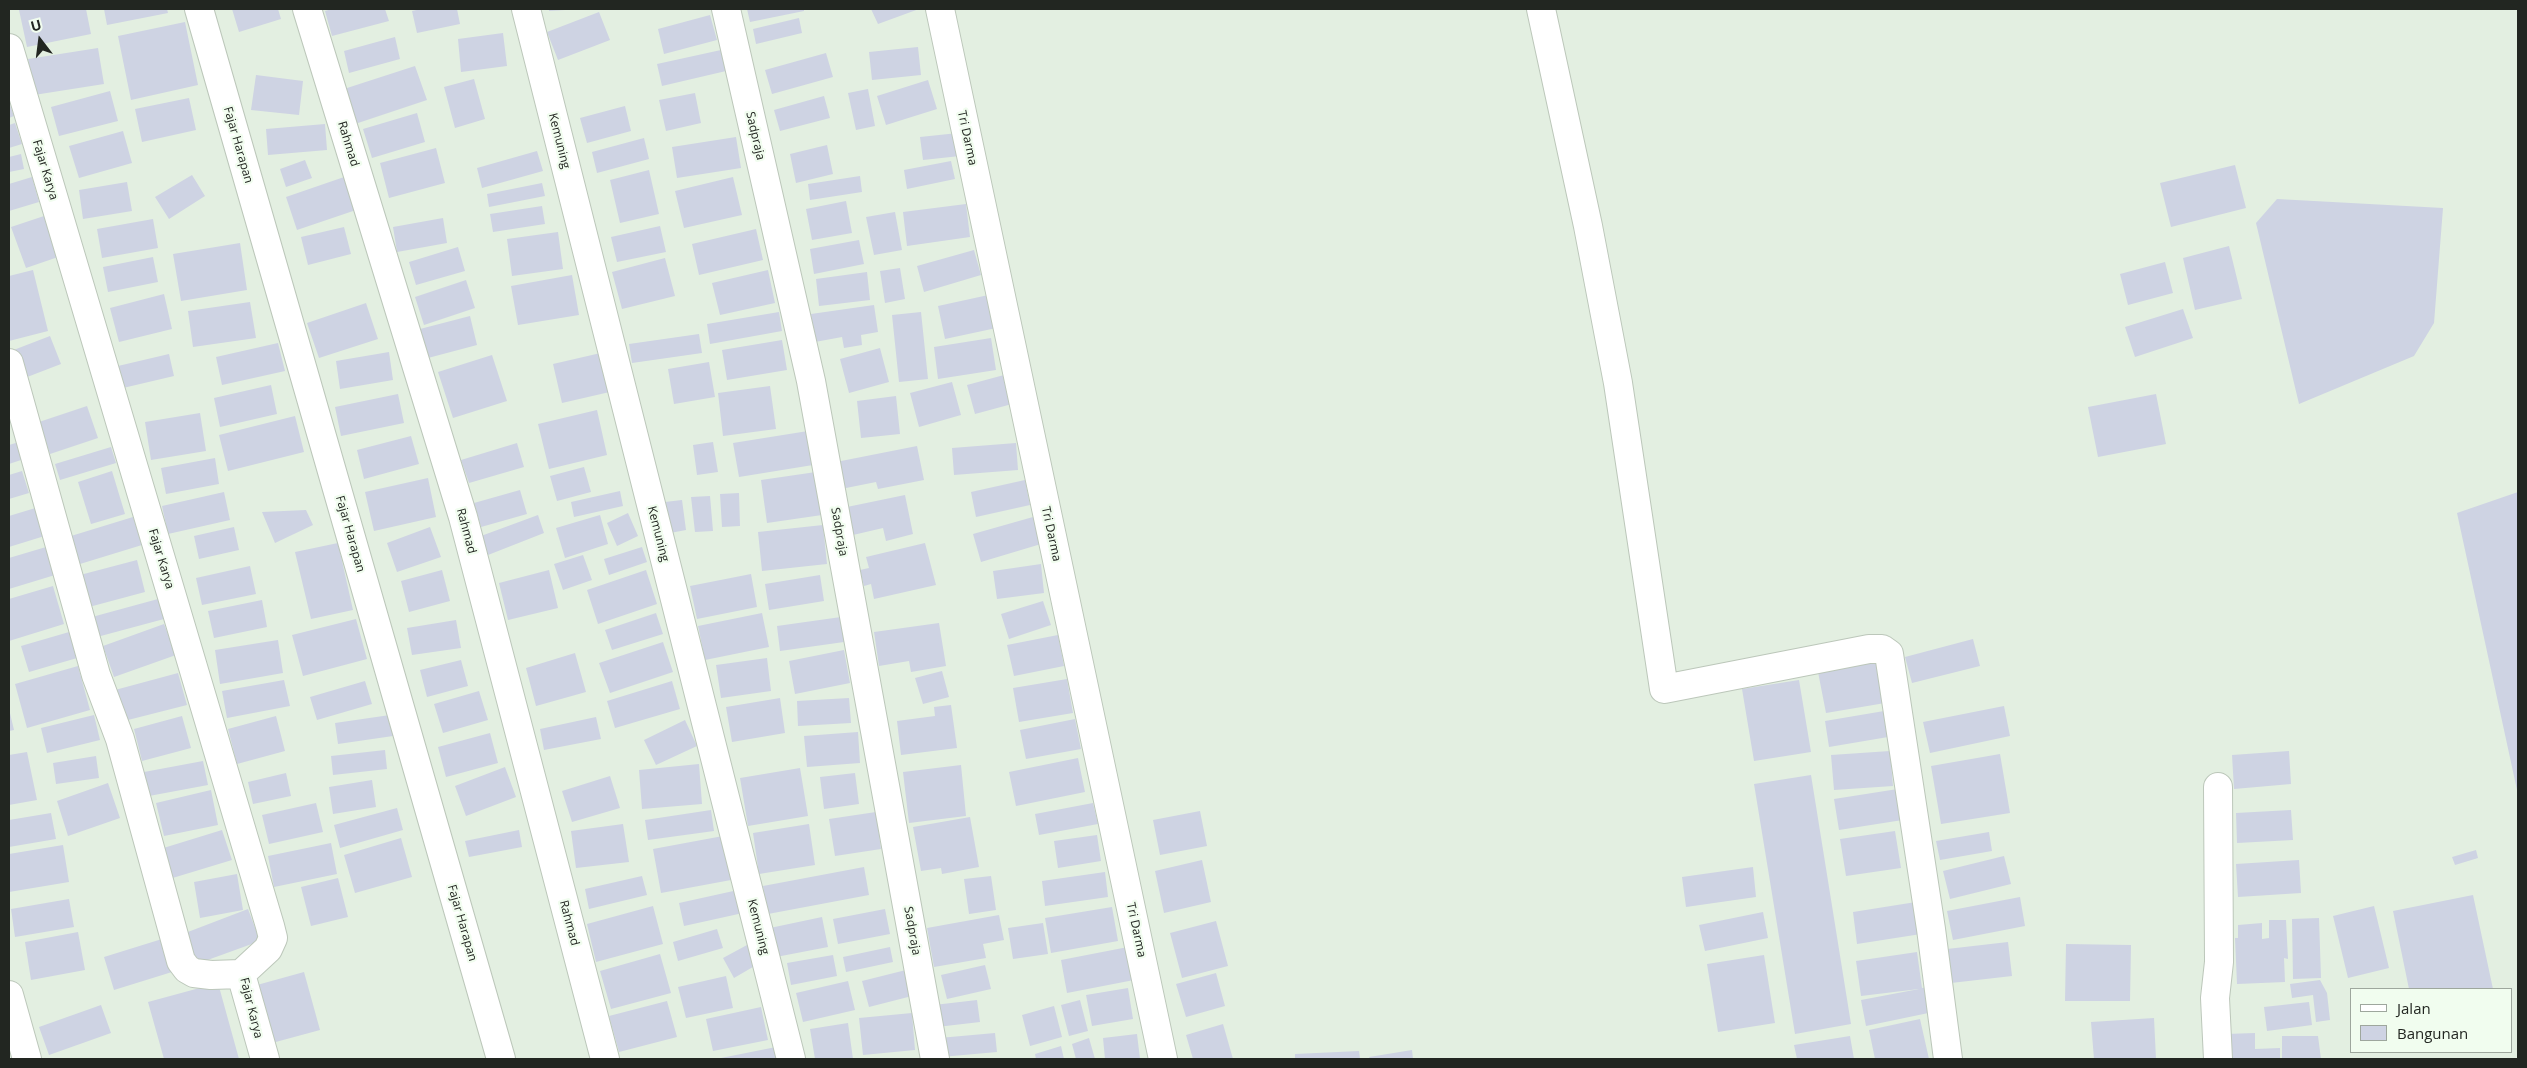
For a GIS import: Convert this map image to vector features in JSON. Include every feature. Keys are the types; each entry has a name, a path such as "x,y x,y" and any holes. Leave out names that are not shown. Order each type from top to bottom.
{"street":[{"name":"Fajar Harapan","path":"199,9 501,1059"},
{"name":"Rahmad","path":"307,9 463,517 605,1059"},
{"name":"Kemuning","path":"526,9 791,1059"},
{"name":"Sadpraja","path":"726,9 811,381 935,1059"},
{"name":"Tri Darma","path":"940,9 1163,1059"},
{"path":"1541,9 1588,226 1618,383 1664,689 1869,649 1882,649 1889,654 1931,929 1948,1059"},
{"name":"Fajar Karya","path":"9,48 270,926 272,938 268,949 241,974 265,1059"},
{"path":"9,363 96,675 120,740 181,961 187,969 194,973 211,975 241,974"},
{"path":"2218,788 2219,962 2215,998 2218,1059"},
{"path":"9,995 26,1059"}],"building":[{"path":"86,9 91,34 27,47 19,10"},
{"path":"104,9 167,9 168,13 107,25"},
{"path":"232,9 278,9 281,19 239,32"},
{"path":"332,9 385,9 389,21 332,36 325,11"},
{"path":"421,9 457,9 460,24 417,33 412,11"},
{"path":"549,9 565,9 565,10 549,11"},
{"path":"747,9 804,9 804,11 750,22"},
{"path":"871,9 919,9 878,24"},
{"path":"599,12 610,40 558,60 547,32"},
{"path":"710,15 717,40 664,54 658,29"},
{"path":"799,18 802,33 756,44 753,29"},
{"path":"185,22 198,85 131,100 118,36"},
{"path":"503,33 507,66 461,72 458,39"},
{"path":"395,37 400,59 349,73 344,51"},
{"path":"918,47 921,75 872,80 869,52"},
{"path":"98,48 104,84 34,95 28,59"},
{"path":"721,50 726,71 662,86 657,64"},
{"path":"826,53 833,77 772,94 765,70"},
{"path":"415,66 427,100 355,124 344,89"},
{"path":"256,75 303,81 299,115 251,110"},
{"path":"474,79 485,119 455,128 444,87"},
{"path":"928,80 937,109 886,125 877,96"},
{"path":"868,89 875,126 856,130 848,93"},
{"path":"110,91 118,121 59,136 51,107"},
{"path":"695,93 701,123 666,131 659,100"},
{"path":"824,96 830,118 780,131 774,110"},
{"path":"189,98 196,130 142,142 135,109"},
{"path":"9,102 14,116 9,118"},
{"path":"625,106 631,131 587,143 580,118"},
{"path":"417,113 425,142 372,158 363,129"},
{"path":"15,123 22,144 9,148 9,125"},
{"path":"325,124 327,150 268,155 266,129"},
{"path":"123,131 132,163 79,178 69,146"},
{"path":"958,133 960,156 923,160 920,137"},
{"path":"736,137 741,168 677,178 672,147"},
{"path":"644,138 649,159 597,173 592,152"},
{"path":"827,145 833,174 796,183 790,154"},
{"path":"436,148 445,183 389,198 380,163"},
{"path":"537,151 543,171 482,188 477,168"},
{"path":"21,154 24,169 9,172 9,157"},
{"path":"305,160 312,178 286,187 280,169"},
{"path":"951,161 955,179 907,189 904,170"},
{"path":"2235,165 2246,208 2171,227 2160,183"},
{"path":"649,170 659,214 620,223 610,180"},
{"path":"192,175 205,196 169,219 155,197"},
{"path":"347,176 359,209 297,230 286,197"},
{"path":"860,176 862,192 810,200 808,184"},
{"path":"32,177 39,202 9,211 9,184"},
{"path":"733,177 742,215 684,228 675,191"},
{"path":"127,182 132,211 83,219 79,190"},
{"path":"542,183 545,196 489,207 487,194"},
{"path":"2277,199 2443,208 2434,323 2414,356 2299,404 2256,223"},
{"path":"846,201 852,233 812,240 806,209"},
{"path":"966,204 970,237 907,246 903,212"},
{"path":"542,206 545,224 493,232 490,214"},
{"path":"895,212 902,250 874,255 866,217"},
{"path":"47,215 61,256 26,268 11,227"},
{"path":"443,218 447,243 397,252 393,227"},
{"path":"153,219 158,248 102,258 97,229"},
{"path":"660,226 666,252 617,262 611,237"},
{"path":"344,227 351,254 308,265 301,237"},
{"path":"756,229 763,260 699,275 692,244"},
{"path":"558,232 563,269 512,276 507,239"},
{"path":"859,240 864,264 814,274 810,249"},
{"path":"240,243 247,290 181,301 173,254"},
{"path":"2229,246 2242,299 2195,310 2183,258"},
{"path":"458,247 465,271 416,285 409,262"},
{"path":"974,250 981,275 924,292 917,266"},
{"path":"153,257 158,282 108,292 103,267"},
{"path":"665,258 675,296 622,309 612,272"},
{"path":"2165,262 2173,293 2128,305 2120,274"},
{"path":"900,268 905,299 885,303 880,271"},
{"path":"33,270 48,331 9,341 9,276"},
{"path":"768,270 775,303 720,315 712,283"},
{"path":"867,272 870,300 819,306 816,279"},
{"path":"572,275 579,315 518,325 511,286"},
{"path":"466,280 475,308 424,325 415,297"},
{"path":"164,294 172,329 119,342 110,308"},
{"path":"993,294 1001,327 945,339 938,306"},
{"path":"250,302 256,338 193,347 188,311"},
{"path":"366,303 378,339 319,358 307,323"},
{"path":"874,305 878,332 861,335 862,345 844,348 842,337 815,342 811,314"},
{"path":"2183,309 2193,338 2135,357 2125,327"},
{"path":"779,312 782,331 710,344 707,324"},
{"path":"921,312 928,379 899,382 892,315"},
{"path":"470,316 477,345 428,358 420,329"},
{"path":"699,334 702,353 632,363 629,344"},
{"path":"50,336 61,364 22,379 11,351"},
{"path":"991,338 996,370 938,379 934,347"},
{"path":"782,340 787,370 727,380 722,350"},
{"path":"278,343 285,371 222,385 216,357"},
{"path":"880,348 889,382 849,393 840,359"},
{"path":"389,352 393,380 340,389 336,361"},
{"path":"605,352 614,391 562,403 553,364"},
{"path":"169,354 174,376 123,388 118,366"},
{"path":"492,355 507,401 453,418 438,372"},
{"path":"709,362 715,397 674,404 668,369"},
{"path":"1004,375 1012,404 975,414 967,385"},
{"path":"952,382 961,415 919,427 910,393"},
{"path":"271,385 277,414 220,427 214,398"},
{"path":"770,386 776,429 723,436 718,393"},
{"path":"398,394 404,423 341,436 335,407"},
{"path":"2156,394 2166,444 2098,457 2088,407"},
{"path":"896,396 900,434 861,438 857,401"},
{"path":"87,406 98,438 50,454 39,422"},
{"path":"597,410 607,455 549,469 538,424"},
{"path":"200,413 206,451 151,460 145,422"},
{"path":"295,416 304,452 228,471 219,435"},
{"path":"808,431 813,465 739,477 733,443"},
{"path":"411,436 419,464 364,479 357,450"},
{"path":"19,442 24,459 9,464 9,445"},
{"path":"713,442 718,472 697,475 693,445"},
{"path":"517,443 524,467 469,483 461,460"},
{"path":"1016,443 1018,470 954,475 952,448"},
{"path":"917,446 924,480 878,489 876,482 836,490 831,463"},
{"path":"111,447 116,463 60,480 55,464"},
{"path":"215,458 219,484 166,494 161,468"},
{"path":"584,467 591,492 557,501 550,476"},
{"path":"22,471 29,493 9,499 9,475"},
{"path":"112,471 125,514 91,524 78,482"},
{"path":"816,472 822,515 767,523 761,480"},
{"path":"428,478 436,517 374,531 365,492"},
{"path":"1025,480 1030,505 976,517 971,492"},
{"path":"520,490 527,514 481,527 474,503"},
{"path":"620,491 623,506 574,517 571,502"},
{"path":"224,492 230,520 168,534 162,506"},
{"path":"2518,492 2518,790 2517,790 2457,513"},
{"path":"739,493 740,526 722,527 720,494"},
{"path":"905,495 913,534 886,541 883,528 853,535 847,507"},
{"path":"710,496 713,531 695,532 691,497"},
{"path":"682,500 686,530 670,533 665,502"},
{"path":"42,506 51,534 9,547 9,516"},
{"path":"306,510 313,525 275,543 262,512"},
{"path":"628,513 638,536 617,546 607,523"},
{"path":"538,515 544,533 488,555 481,536"},
{"path":"600,515 608,544 565,558 556,528"},
{"path":"133,517 142,545 80,564 71,536"},
{"path":"1033,517 1041,544 981,562 973,534"},
{"path":"823,525 827,564 762,571 758,532"},
{"path":"234,527 239,550 199,559 194,536"},
{"path":"430,527 441,557 397,572 387,543"},
{"path":"338,543 353,610 311,619 295,552"},
{"path":"925,543 936,585 874,599 871,584 864,586 860,570 869,568 866,557"},
{"path":"46,547 55,575 9,589 9,558"},
{"path":"642,547 647,562 609,575 604,559"},
{"path":"583,555 592,580 563,590 554,564"},
{"path":"137,560 145,592 89,607 80,575"},
{"path":"1041,564 1044,593 997,599 993,571"},
{"path":"250,566 256,594 202,605 196,578"},
{"path":"442,570 450,601 409,612 401,581"},
{"path":"549,570 558,608 508,620 499,583"},
{"path":"646,570 657,604 598,624 587,590"},
{"path":"751,574 757,607 697,619 690,586"},
{"path":"820,575 824,601 769,610 765,584"},
{"path":"53,586 64,624 9,641 9,599"},
{"path":"158,599 164,619 97,637 92,617"},
{"path":"262,600 267,627 214,638 208,611"},
{"path":"1043,601 1051,625 1009,639 1001,614"},
{"path":"656,613 663,634 612,650 605,630"},
{"path":"762,613 769,647 705,660 698,626"},
{"path":"841,617 844,642 780,651 777,626"},
{"path":"356,619 367,659 303,676 292,635"},
{"path":"456,620 461,648 412,655 407,628"},
{"path":"939,623 946,666 911,672 909,661 879,666 874,632"},
{"path":"164,624 176,655 114,677 103,646"},
{"path":"76,630 84,656 29,672 21,646"},
{"path":"1058,635 1064,666 1014,676 1007,645"},
{"path":"1973,639 1980,666 1912,683 1905,657"},
{"path":"278,640 283,673 220,684 215,650"},
{"path":"663,642 673,672 610,693 599,663"},
{"path":"844,650 850,683 795,694 789,661"},
{"path":"575,653 586,692 536,706 526,668"},
{"path":"767,658 771,691 721,698 716,665"},
{"path":"461,660 468,686 427,697 420,670"},
{"path":"1884,660 1891,702 1826,713 1818,672"},
{"path":"78,666 90,710 27,728 15,684"},
{"path":"942,671 949,697 923,704 915,678"},
{"path":"178,673 187,705 124,721 115,690"},
{"path":"1067,679 1073,713 1019,722 1013,688"},
{"path":"284,680 290,706 227,718 222,691"},
{"path":"1799,680 1811,752 1754,761 1742,689"},
{"path":"365,681 372,704 317,720 310,697"},
{"path":"672,681 680,709 615,728 607,701"},
{"path":"479,691 488,720 443,733 434,704"},
{"path":"780,698 785,733 732,742 726,707"},
{"path":"849,698 851,723 798,726 797,701"},
{"path":"951,705 957,748 901,755 897,721 935,716 934,707"},
{"path":"2004,706 2010,736 1930,753 1923,722"},
{"path":"9,709 14,730 9,731"},
{"path":"1890,710 1894,736 1829,747 1825,721"},
{"path":"94,715 100,740 47,753 41,728"},
{"path":"390,715 393,736 338,744 335,723"},
{"path":"182,716 191,748 142,761 134,729"},
{"path":"276,716 285,751 237,764 228,729"},
{"path":"596,717 601,739 544,750 540,729"},
{"path":"1075,719 1081,749 1026,759 1020,730"},
{"path":"685,720 697,746 656,765 644,740"},
{"path":"858,732 860,763 807,767 804,736"},
{"path":"490,733 498,763 446,777 438,747"},
{"path":"385,750 387,769 333,775 331,756"},
{"path":"1890,751 1893,786 1834,790 1831,755"},
{"path":"2289,751 2291,784 2234,789 2232,755"},
{"path":"27,752 37,800 9,805 9,755"},
{"path":"2000,754 2010,813 1941,824 1931,766"},
{"path":"96,756 99,778 56,784 53,763"},
{"path":"1078,758 1085,792 1016,806 1009,772"},
{"path":"203,761 208,785 149,796 144,772"},
{"path":"699,764 702,804 642,809 639,770"},
{"path":"961,765 966,816 909,823 903,772"},
{"path":"505,767 516,797 466,816 455,786"},
{"path":"800,768 808,816 748,826 740,778"},
{"path":"286,773 291,796 253,804 248,782"},
{"path":"855,773 859,804 824,809 820,777"},
{"path":"1811,775 1851,1024 1795,1034 1754,784"},
{"path":"610,776 620,808 572,822 562,791"},
{"path":"372,780 376,807 333,814 329,787"},
{"path":"108,783 120,818 68,836 57,801"},
{"path":"1904,788 1909,819 1839,830 1834,799"},
{"path":"211,790 218,825 164,836 156,803"},
{"path":"316,803 323,832 269,844 262,815"},
{"path":"1093,803 1098,824 1039,835 1035,814"},
{"path":"397,808 403,830 340,848 334,825"},
{"path":"711,810 714,831 648,840 645,820"},
{"path":"2291,810 2293,840 2237,843 2236,813"},
{"path":"1200,811 1207,846 1160,855 1153,820"},
{"path":"876,812 881,849 835,856 829,819"},
{"path":"51,813 56,839 9,847 9,820"},
{"path":"970,817 979,867 942,874 941,868 921,871 913,827"},
{"path":"623,824 629,862 576,868 571,831"},
{"path":"809,824 815,865 759,874 753,833"},
{"path":"222,830 232,860 166,880 157,850"},
{"path":"519,830 522,847 469,857 465,841"},
{"path":"1895,831 1901,868 1846,876 1840,839"},
{"path":"1989,832 1992,851 1940,860 1936,841"},
{"path":"1097,835 1101,861 1058,868 1054,841"},
{"path":"723,836 731,880 661,893 653,849"},
{"path":"401,838 412,877 355,893 344,855"},
{"path":"331,843 337,874 274,887 268,856"},
{"path":"63,845 69,882 9,892 9,854"},
{"path":"2476,850 2478,858 2455,865 2452,857"},
{"path":"2004,856 2011,884 1950,899 1943,871"},
{"path":"1202,860 1211,902 1164,913 1155,871"},
{"path":"2299,860 2301,893 2238,897 2236,864"},
{"path":"864,867 869,895 768,914 763,886"},
{"path":"1753,867 1756,897 1686,907 1682,877"},
{"path":"1105,872 1108,897 1045,906 1042,881"},
{"path":"237,874 243,910 200,918 194,882"},
{"path":"642,876 647,895 589,909 585,889"},
{"path":"991,876 996,910 969,914 964,879"},
{"path":"338,878 348,917 311,926 301,887"},
{"path":"738,890 743,913 684,926 679,903"},
{"path":"2473,895 2493,988 2409,988 2393,911"},
{"path":"2020,897 2025,926 1953,940 1947,911"},
{"path":"69,899 74,927 15,937 11,909"},
{"path":"1916,902 1921,934 1857,944 1853,912"},
{"path":"653,906 663,944 596,962 587,924"},
{"path":"2374,906 2389,968 2348,978 2333,916"},
{"path":"1112,907 1118,941 1051,953 1045,918"},
{"path":"248,909 260,941 191,966 180,935"},
{"path":"885,909 890,934 838,944 833,919"},
{"path":"1763,912 1768,938 1705,951 1699,925"},
{"path":"999,915 1004,940 983,944 986,958 934,967 927,928"},
{"path":"822,917 828,947 776,957 770,928"},
{"path":"2319,918 2321,978 2293,979 2292,919"},
{"path":"2269,920 2286,920 2288,959 2284,958 2285,982 2237,984 2235,938 2238,938 2238,925 2262,923 2262,939 2269,938"},
{"path":"1216,921 1228,966 1182,978 1170,933"},
{"path":"1043,923 1048,954 1013,959 1008,928"},
{"path":"717,929 723,948 678,961 673,942"},
{"path":"78,932 85,970 31,980 25,942"},
{"path":"162,939 172,972 114,990 104,957"},
{"path":"2008,942 2012,976 1951,983 1947,949"},
{"path":"2066,944 2131,945 2130,1001 2065,1001"},
{"path":"747,945 758,964 734,978 723,958"},
{"path":"890,947 893,962 846,972 843,957"},
{"path":"1128,947 1134,980 1067,993 1061,960"},
{"path":"1917,952 1922,988 1933,986 1938,1011 1866,1026 1861,1000 1919,989 1861,996 1856,961"},
{"path":"660,954 671,993 611,1009 600,971"},
{"path":"833,955 837,976 791,985 787,963"},
{"path":"1764,955 1775,1023 1718,1032 1707,964"},
{"path":"985,965 991,989 947,999 941,975"},
{"path":"906,970 912,996 869,1007 862,981"},
{"path":"304,972 320,1030 272,1043 257,985"},
{"path":"1216,973 1225,1006 1186,1017 1176,984"},
{"path":"726,976 733,1008 686,1018 678,987"},
{"path":"2320,980 2327,993 2330,1020 2316,1022 2313,995 2292,998 2290,984"},
{"path":"848,981 855,1010 803,1022 796,993"},
{"path":"218,983 239,1059 164,1059 148,1002"},
{"path":"1128,988 1133,1019 1092,1026 1086,995"},
{"path":"977,1000 980,1022 937,1027 934,1005"},
{"path":"1080,1000 1088,1031 1069,1036 1061,1005"},
{"path":"667,1001 677,1037 619,1052 609,1016"},
{"path":"2309,1002 2312,1025 2267,1031 2264,1007"},
{"path":"101,1005 111,1033 49,1055 39,1027"},
{"path":"1054,1006 1062,1037 1030,1046 1022,1015"},
{"path":"761,1007 768,1040 713,1051 706,1019"},
{"path":"912,1013 915,1050 863,1055 859,1018"},
{"path":"2154,1018 2156,1059 2094,1059 2091,1022"},
{"path":"1920,1019 1929,1059 1875,1059 1869,1030"},
{"path":"848,1023 853,1059 815,1059 810,1029"},
{"path":"1223,1024 1233,1059 1193,1059 1186,1035"},
{"path":"995,1033 997,1052 941,1057 939,1038"},
{"path":"2255,1033 2255,1049 2280,1048 2280,1059 2227,1059 2226,1034"},
{"path":"1137,1034 1140,1059 1105,1059 1103,1038"},
{"path":"1850,1036 1854,1059 1797,1059 1794,1045"},
{"path":"2282,1036 2318,1036 2321,1059 2282,1059"},
{"path":"1089,1038 1095,1059 1076,1059 1072,1044"},
{"path":"1061,1046 1064,1059 1036,1059 1035,1054"},
{"path":"776,1047 778,1059 721,1059 721,1058"},
{"path":"1412,1050 1413,1059 1370,1059 1369,1057"},
{"path":"1359,1051 1360,1059 1295,1059 1295,1054"}]}
